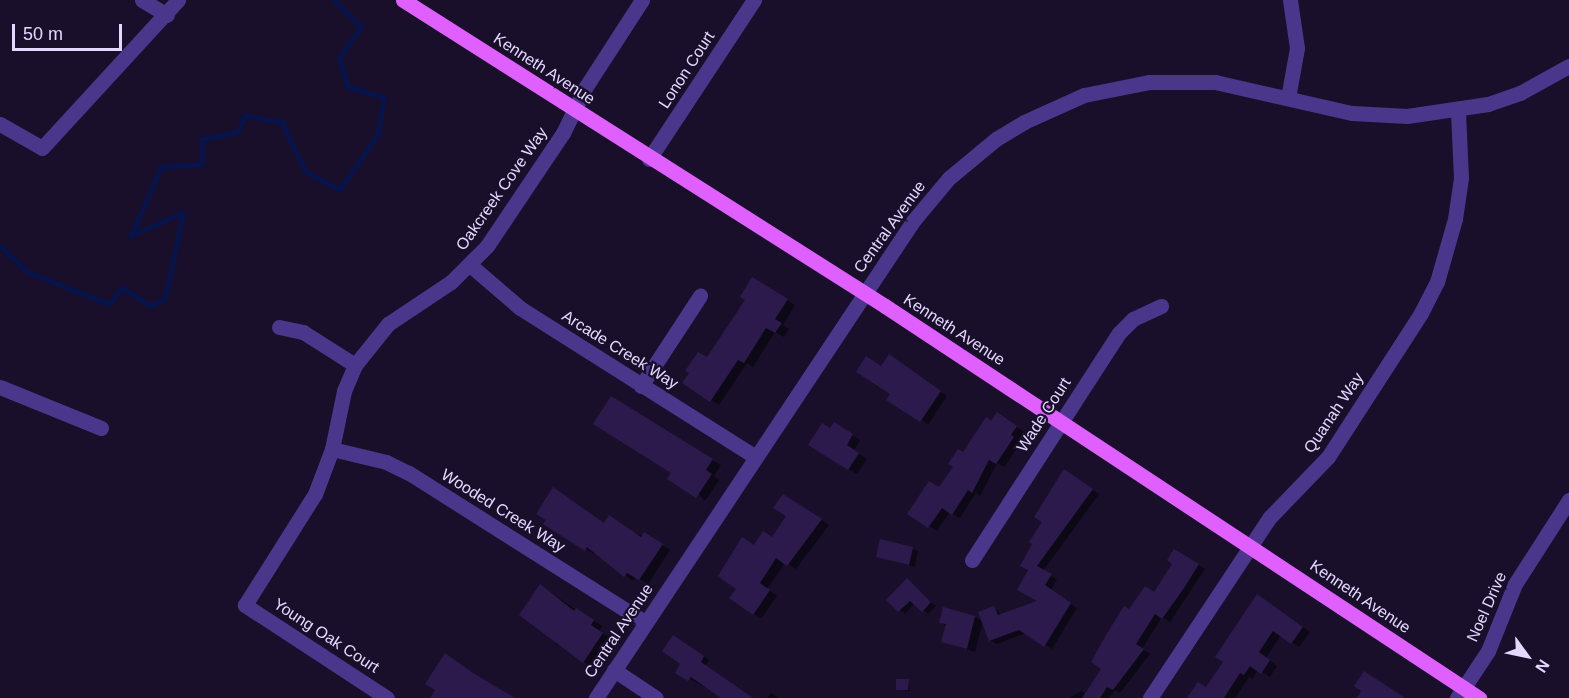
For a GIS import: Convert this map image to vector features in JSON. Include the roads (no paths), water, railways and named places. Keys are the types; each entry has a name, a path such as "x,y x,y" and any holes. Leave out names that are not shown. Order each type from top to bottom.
{"main road":[{"name":"Kenneth Avenue","path":"404,0 1061,422 1250,547 1460,693 1479,698"}],"street":[{"path":"142,0 167,15"},
{"path":"0,124 42,148 119,61 167,15 178,0"},
{"name":"Oakcreek Cove Way","path":"245,605 315,494 332,449 344,391 355,365 388,324 470,265 563,133 573,110 642,0"},
{"name":"Lonon Court","path":"650,159 754,0"},
{"path":"1288,98 1297,48 1290,0"},
{"name":"Central Avenue","path":"596,698 913,221 949,178 996,139 1054,107 1106,90 1149,82 1215,82 1373,116 1458,111 1520,93 1569,66"},
{"name":"Quanah Way","path":"1150,698 1270,517 1329,457 1437,282 1455,219 1461,178 1458,111"},
{"name":"Arcade Creek Way","path":"470,265 520,308 756,457"},
{"path":"641,386 700,296"},
{"name":"Wade Court","path":"972,560 1125,326 1142,313 1161,306"},
{"path":"279,327 303,332 355,365"},
{"path":"0,387 100,428"},
{"name":"Wooded Creek Way","path":"332,449 378,459 409,473 646,623"},
{"name":"Noel Drive","path":"1460,693 1488,651 1515,584 1569,500"},
{"name":"Young Oak Court","path":"245,605 387,698"},
{"path":"614,670 656,698"}],"waterway":[{"path":"0,246 28,272 109,304 122,288 152,306 165,298 183,213 131,236 161,167 202,164 202,139 238,132 245,115 282,122 306,172 340,189 378,134 384,98 348,87 339,58 361,27 333,0"}]}
